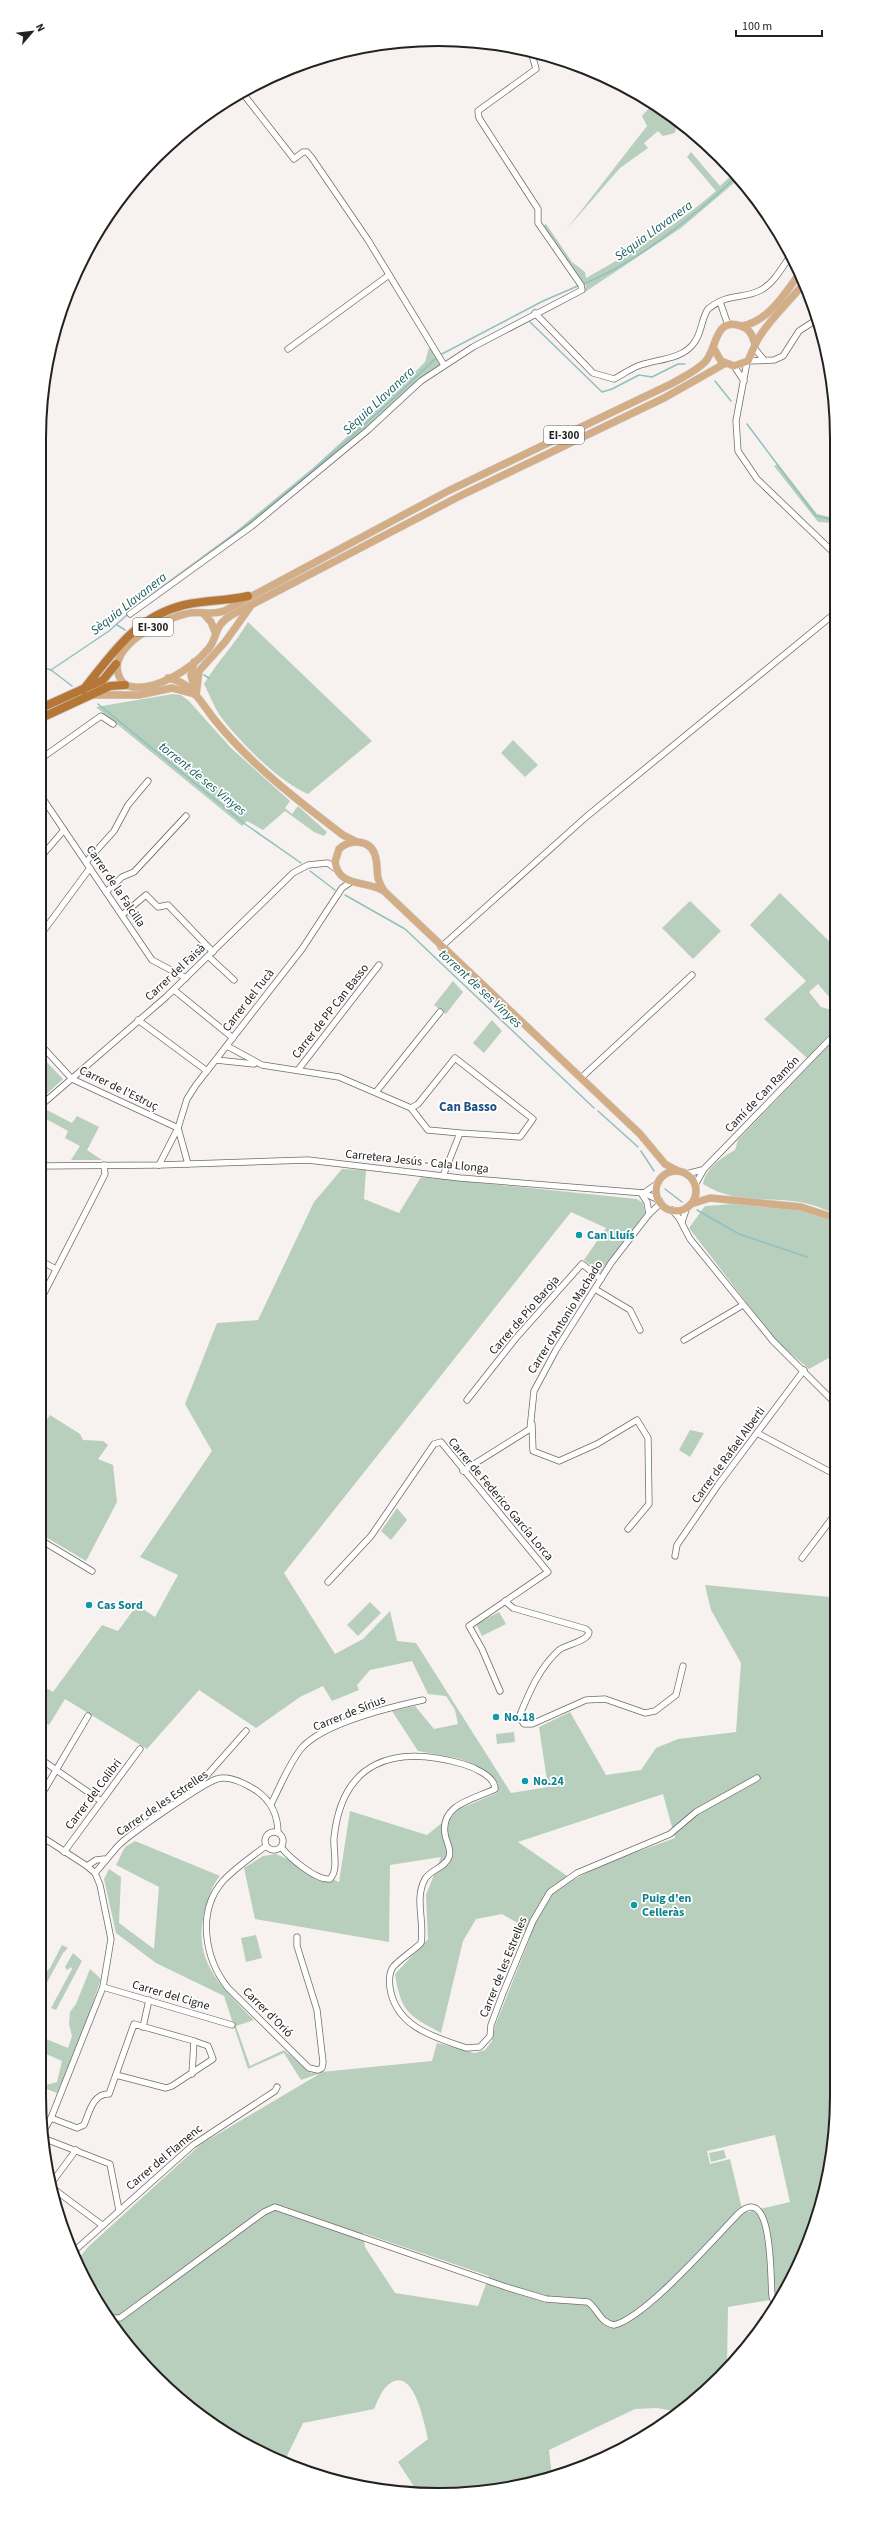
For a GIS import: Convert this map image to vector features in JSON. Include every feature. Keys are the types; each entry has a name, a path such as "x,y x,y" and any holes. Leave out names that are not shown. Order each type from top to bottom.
{"highway":[{"name":"EI-300","path":"83,690 116,646 151,620 182,606 248,596"},
{"name":"EI-300","path":"46,706 103,680 116,664"},
{"name":"EI-300","path":"46,716 110,686 125,685"}],"main road":[{"path":"728,325 741,326 755,323 764,316 795,278"},
{"path":"713,347 717,357 724,364 734,366 747,362 762,331 784,309 800,288"},
{"name":"EI-300","path":"116,664 126,647 152,628 182,614 194,612 204,614 224,611 248,596 448,491 673,383 704,362 713,347 717,334 728,325"},
{"path":"741,326 749,331 755,347"},
{"name":"EI-300","path":"125,685 138,687 168,678 194,662 210,647 215,632 225,619 460,496 664,398 724,364"},
{"path":"196,695 199,671 225,642 253,604"},
{"path":"204,614 212,622 215,632"},
{"path":"194,662 191,680 196,695"},
{"path":"116,664 118,676 125,685"},
{"path":"168,678 181,682 196,695 242,752 278,784 336,830 372,849 375,855 377,879 384,891"},
{"path":"93,695 139,695 172,688 196,695"},
{"path":"336,830 338,852 336,869 341,877 351,882 361,882 376,886 384,891 441,947 640,1134 661,1159 678,1171 686,1174 695,1186 710,1198"},
{"path":"338,852 355,841"},
{"path":"361,882 367,879 376,868"},
{"path":"661,1159 660,1181 657,1192 660,1202 672,1210 689,1206 710,1198 810,1208 830,1216"},
{"path":"660,1181 668,1173 678,1171"},
{"path":"689,1206 696,1194 695,1186"}],"street":[{"path":"130,614 252,526 368,430 421,381 473,347 535,313 582,290 581,285 538,223 538,209 478,118 478,111 536,69 533,58"},
{"path":"245,97 294,159 303,152 307,152 312,158 389,275 444,365"},
{"path":"535,313 593,373 614,379 636,367 658,359 674,356 689,349 700,332 705,314 720,302 732,296 749,294 761,290 776,276 787,260"},
{"path":"288,349 389,275"},
{"path":"720,302 728,325"},
{"path":"812,322 799,331 783,356 747,362 736,431 738,451 743,462 757,479 830,549"},
{"path":"755,347 764,360"},
{"path":"734,366 744,381"},
{"path":"441,947 586,818 830,617"},
{"path":"46,755 101,716 113,724"},
{"path":"86,862 114,831 128,805 148,781"},
{"name":"Carrer de la Falcilla","path":"46,803 152,960 186,978"},
{"path":"106,892 122,878 134,872 186,816"},
{"path":"46,851 64,830"},
{"path":"336,869 328,863 338,852"},
{"name":"Carrer del Faisà","path":"46,1101 174,990 293,873 308,865 328,863"},
{"path":"46,928 90,868"},
{"path":"341,877 342,888"},
{"name":"Carrer del Tucà","path":"159,1165 178,1128 187,1099 302,949 342,888 351,882"},
{"path":"122,915 146,895 158,907 168,905 234,980"},
{"name":"Carrer de PP Can Basso","path":"298,1070 379,965"},
{"path":"581,1078 692,975"},
{"path":"174,990 233,1038"},
{"path":"376,1092 440,1012"},
{"path":"138,1020 208,1071"},
{"name":"Camí de Can Ramón","path":"695,1186 704,1169 830,1039"},
{"path":"227,1046 262,1065"},
{"name":"Carrer de l'Estruç","path":"46,1050 72,1078 178,1128"},
{"path":"216,1060 262,1065 339,1077 411,1108 428,1130 515,1138 523,1135 533,1119 456,1058 418,1104 411,1108"},
{"path":"178,1128 188,1164"},
{"path":"443,1176 460,1133"},
{"name":"Carretera Jesús - Cala Llonga","path":"46,1166 159,1165 308,1160 443,1176 643,1193 660,1202"},
{"path":"46,1289 105,1174 104,1165"},
{"path":"686,1174 704,1169"},
{"path":"649,1214 647,1202 643,1193 660,1181"},
{"name":"Carrer d'Antonio Machado","path":"628,1529 648,1504 648,1438 637,1420 597,1444 559,1461 533,1450 532,1424 536,1384 595,1289 649,1214 660,1202"},
{"path":"682,1222 689,1206"},
{"path":"672,1210 682,1222 690,1239 773,1341 804,1370 830,1398"},
{"path":"46,1264 56,1269"},
{"name":"Carrer de Pío Baroja","path":"468,1400 516,1338 582,1264 602,1279"},
{"path":"595,1289 630,1310 640,1330"},
{"path":"684,1340 743,1305"},
{"name":"Carrer de Rafael Alberti","path":"674,1556 677,1545 804,1370"},
{"path":"463,1471 525,1432 532,1424"},
{"path":"757,1433 830,1472"},
{"name":"Carrer de Federico García Lorca","path":"328,1582 371,1536 434,1444 441,1442 463,1471 548,1572 469,1626 482,1649 500,1691"},
{"path":"802,1558 830,1521"},
{"path":"46,1542 92,1571"},
{"path":"505,1601 513,1608 586,1629 589,1632 585,1638 560,1649 546,1662 529,1693 519,1717 524,1724 532,1724 586,1700 604,1699 634,1711 644,1713 655,1711 676,1695 683,1666"},
{"name":"Carrer de Sírius","path":"270,1804 299,1751 312,1739 376,1712 423,1700"},
{"path":"46,1787 88,1716"},
{"path":"188,1796 246,1731"},
{"name":"Carrer del Colibri","path":"64,1852 140,1749"},
{"name":"Carrer de les Estrelles","path":"281,1847 288,1856 320,1878 330,1880 333,1876 334,1869 334,1840 337,1816 344,1796 361,1773 384,1761 414,1757 452,1761 468,1766 491,1780 495,1789 457,1805 447,1816 445,1834 451,1853 449,1860 427,1875 424,1881 419,1904 421,1943 393,1967 389,1980 391,1993 398,2009 409,2023 422,2032 466,2048 480,2047 490,2036 491,2025 503,1993 533,1921 550,1892 577,1873 670,1834 696,1812 757,1778"},
{"path":"46,1763 101,1801"},
{"name":"Carrer de les Estrelles","path":"95,1873 104,1859 119,1845 188,1796 217,1779 226,1778 250,1786 270,1804 278,1825 278,1833"},
{"path":"272,1832 278,1833 283,1839 281,1847 273,1851 266,1846 264,1840 267,1835 272,1832"},
{"path":"46,1840 87,1866 95,1873 100,1885 111,1939 103,1987 51,2118 47,2124"},
{"name":"Carrer d'Orió","path":"266,1846 222,1883 209,1910 207,1943 218,1975 228,1988 309,2068 318,2070 322,2068 323,2062 317,2010 297,1946 297,1937"},
{"name":"Carrer de les Estrelles","path":"87,1866 96,1860 104,1859"},
{"name":"Carrer del Cigne","path":"103,1987 232,2025"},
{"path":"143,2026 149,2000"},
{"path":"51,2118 81,2127 96,2097 101,2094 109,2094 134,2024 208,2046 213,2059 170,2088 116,2075"},
{"path":"192,2074 194,2041"},
{"name":"Carrer del Flamenc","path":"77,2249 102,2225 193,2145 275,2091 277,2087"},
{"path":"48,2140 110,2164 119,2210"},
{"path":"55,2179 76,2150"},
{"path":"58,2192 102,2225"},
{"path":"115,2318 120,2318 264,2212 275,2207 506,2287 546,2299 588,2302 592,2305 600,2319 614,2325 629,2319 648,2305 744,2208 750,2208 762,2216 766,2223 772,2270 772,2294 774,2298"}],"green space":[{"path":"649,108 676,126 675,133 663,136 658,131 644,143 648,148 620,168 566,230 647,126 642,116"},
{"path":"691,152 720,186 730,177 735,182 681,228 582,294 586,286 543,226 546,224 572,262 585,272 586,278 653,238 686,215 716,191 687,157"},
{"path":"430,344 442,365 251,524 129,610 235,532 314,467 388,399 425,362"},
{"path":"778,464 817,514 830,517 830,523 818,522 774,466"},
{"path":"248,622 372,741 308,794 296,788 273,771 249,749 221,717 204,684"},
{"path":"173,694 181,695 189,701 231,748 290,801 285,808 292,814 298,806 327,832 324,836 314,832 285,811 263,830 247,821 242,826 96,707"},
{"path":"513,740 538,765 525,777 501,753"},
{"path":"780,893 830,942 830,998 818,984 809,992 821,1007 830,1010 830,1033 807,1058 764,1019 806,981 750,925"},
{"path":"690,901 721,931 693,959 662,928"},
{"path":"453,981 463,992 446,1014 434,1005"},
{"path":"492,1020 502,1031 484,1053 473,1043"},
{"path":"830,1044 830,1212 798,1202 743,1198 716,1191 703,1184 707,1173 711,1168 735,1150 738,1140"},
{"path":"46,1061 63,1079 46,1095"},
{"path":"46,1110 72,1123 77,1116 99,1127 87,1150 102,1160 71,1160 80,1146 65,1138 68,1131 46,1119"},
{"path":"342,1169 366,1170 364,1199 399,1213 421,1177 637,1199 643,1203 645,1213 600,1273 584,1260 606,1228 571,1212 284,1573 335,1654 363,1639 390,1611 397,1641 416,1643 511,1793 548,1787 539,1727 570,1712 606,1775 641,1770 656,1748 678,1739 736,1732 741,1663 711,1610 705,1585 830,1597 830,2096 827,2147 817,2197 809,2222 790,2269 771,2301 770,2300 728,2307 727,2360 696,2391 672,2411 657,2408 635,2409 549,2450 551,2471 539,2475 489,2485 438,2488 414,2487 398,2462 428,2439 424,2420 416,2397 410,2387 403,2381 395,2381 386,2387 374,2409 303,2423 286,2457 265,2448 220,2422 199,2407 161,2373 127,2335 112,2314 99,2289 96,2286 86,2269 81,2256 88,2247 201,2144 321,2073 301,2080 284,2053 248,2069 224,1996 156,1963 116,1933 104,1879 109,1869 121,1877 119,1923 154,1949 159,1887 116,1865 125,1847 135,1841 220,1876 213,1887 206,1906 202,1925 202,1941 205,1956 219,1983 254,2020 236,2026 250,2066 284,2050 311,2073 432,2061 437,2043 475,2053 485,2050 492,2041 495,2026 530,1938 521,1925 502,1914 476,1919 463,1941 441,2033 421,2022 403,2005 397,1987 395,1974 428,1939 426,1895 441,1857 390,1865 389,1942 255,1919 244,1868 263,1856 276,1854 339,1882 350,1811 427,1835 459,1809 497,1793 498,1783 489,1774 471,1763 451,1757 418,1751 392,1711 415,1706 434,1729 458,1724 455,1710 446,1696 428,1694 412,1661 370,1670 357,1685 359,1690 332,1701 323,1686 300,1697 256,1728 199,1690 147,1749 65,1699 49,1725 46,1723 46,1688 53,1692 102,1625 118,1631 137,1605 155,1617 178,1575 140,1557 212,1451 185,1404 217,1323 258,1320 314,1202","holes":["663,1794 675,1838 606,1863 573,1880 518,1842","775,2135 790,2202 743,2213 730,2159 710,2164 707,2151","363,2233 489,2276 478,2306 395,2293 365,2247"]},
{"path":"734,1204 807,1211 830,1219 830,1357 809,1369 776,1341 689,1228 705,1206"},
{"path":"50,1415 80,1434 83,1440 103,1441 108,1445 98,1459 113,1465 117,1502 86,1561 46,1537 46,1421"},
{"path":"690,1430 704,1433 690,1457 679,1450"},
{"path":"397,1508 407,1520 391,1540 381,1531"},
{"path":"370,1602 381,1613 358,1636 347,1625"},
{"path":"499,1612 506,1624 482,1636 476,1624"},
{"path":"514,1732 515,1742 497,1744 496,1734"},
{"path":"256,1935 262,1958 246,1962 241,1938"},
{"path":"62,1945 68,1948 63,1953 46,1984 46,1972 50,1968"},
{"path":"73,1953 82,1961 56,2010 51,2008 72,1969 71,1967 67,1970 65,1967"},
{"path":"90,1969 101,1979 80,2040 57,2093 46,2089 46,2085 57,2082 62,2061 46,2054 46,2039 68,2048 72,2036 69,2024 70,2012 76,2004"},
{"path":"724,2150 726,2158 711,2162 709,2153"}],"waterway":[{"name":"Sèquia Llavanera","path":"583,284 623,264 665,237 733,180"},
{"name":"Sèquia Llavanera","path":"440,355 543,301 580,285"},
{"path":"530,322 602,392 612,389 639,375 652,377 678,364 685,364"},
{"name":"Sèquia Llavanera","path":"194,565 226,541 319,465 379,412 437,357"},
{"path":"715,381 731,401"},
{"path":"747,424 816,516 830,519"},
{"name":"Sèquia Llavanera","path":"51,670 109,631 128,614"},
{"path":"117,625 125,630"},
{"name":"torrent de ses Vinyes","path":"46,668 51,670 72,686"},
{"path":"204,675 209,678"},
{"name":"torrent de ses Vinyes","path":"98,704 245,824 301,863"},
{"name":"torrent de ses Vinyes","path":"310,871 335,890"},
{"name":"torrent de ses Vinyes","path":"345,895 405,929 594,1108"},
{"name":"torrent de ses Vinyes","path":"598,1111 638,1147"},
{"name":"torrent de ses Vinyes","path":"641,1151 654,1171"},
{"name":"torrent de ses Vinyes","path":"665,1189 682,1202"},
{"name":"torrent de ses Vinyes","path":"697,1210 739,1234 807,1257"}],"place":[{"name":"Can Lluís","path":"579,1235"},
{"name":"Cas Sord","path":"89,1605"},
{"name":"No.18","path":"496,1717"},
{"name":"No.24","path":"525,1781"},
{"name":"Puig d'en Celleràs","path":"634,1905"}],"district":[{"name":"Can Basso","path":"468,1106"}]}
